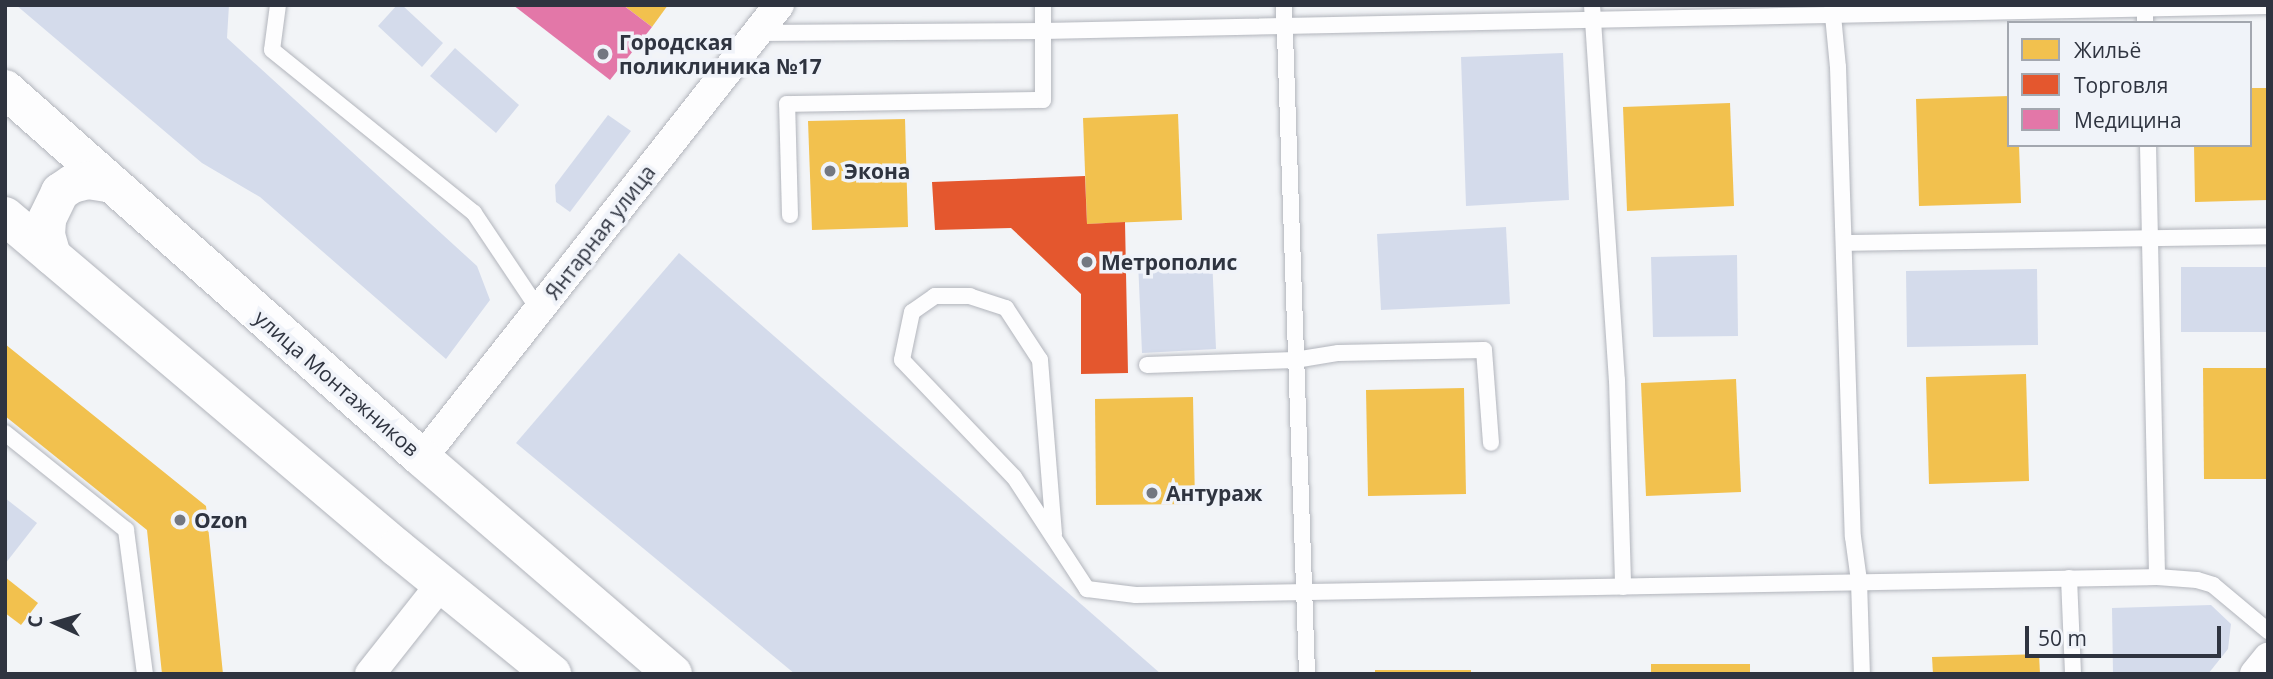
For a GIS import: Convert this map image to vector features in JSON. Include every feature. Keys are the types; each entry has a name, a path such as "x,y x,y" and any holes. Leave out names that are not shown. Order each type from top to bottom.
{"main road":[{"name":"улица Монтажников","path":"5,89 422,458 673,674"},
{"path":"52,256 46,235 47,219 60,192 72,184 88,180 112,184"},
{"path":"5,216 552,674"}],"street":[{"name":"Янтарная улица","path":"422,458 779,5"},
{"path":"370,674 441,583"},
{"path":"2255,674 2268,658"}],"lane":[{"path":"278,5 272,50 474,214 539,310"},
{"path":"790,215 788,104 1044,100 1043,5"},
{"path":"1284,5 1307,674"},
{"path":"757,33 1285,26 1592,12 2145,12 2268,6"},
{"path":"1832,10 1838,68 1853,537 1860,581 1862,674"},
{"path":"1592,12 1616,380 1623,587"},
{"path":"2148,147 2157,577"},
{"path":"1844,243 2268,236"},
{"path":"1054,534 1040,359 1006,308 970,296 934,296 912,312 902,360 1014,477 1054,534 1087,589 1136,595 2157,577 2197,580 2213,585 2268,631"},
{"path":"1147,365 1295,360 1338,353 1484,350 1491,443"},
{"path":"5,433 126,530 145,674"},
{"path":"2069,578 2073,674"}],"shaded area":[{"path":"16,5 229,5 227,38 477,266 490,300 446,359 260,197 202,163"},
{"path":"397,5 402,5 443,43 422,67 378,26"},
{"path":"455,48 519,105 496,133 430,76"},
{"path":"1563,53 1569,200 1466,206 1461,57"},
{"path":"608,115 631,131 570,212 556,202 555,185"},
{"path":"1506,227 1510,304 1381,310 1377,234"},
{"path":"679,253 1161,674 795,674 516,443"},
{"path":"1737,255 1738,336 1653,337 1651,257"},
{"path":"1212,257 1216,349 1142,353 1138,261"},
{"path":"2181,267 2268,267 2268,332 2181,332"},
{"path":"2037,269 2038,345 1907,347 1906,271"},
{"path":"5,498 37,523 5,564"},
{"path":"2211,605 2231,624 2228,649 2208,674 2113,674 2112,608"}],"building: Жильё":[{"path":"623,5 668,5 652,27"},
{"path":"2252,88 2268,88 2268,200 2195,202 2194,147 2252,147"},
{"path":"2007,96 2007,147 2019,147 2021,203 1919,206 1916,99"},
{"path":"1730,103 1734,206 1627,211 1623,107"},
{"path":"1178,114 1182,220 1087,224 1083,118"},
{"path":"905,119 908,227 812,230 808,121"},
{"path":"5,344 206,506 223,674 162,674 147,530 5,416"},
{"path":"2203,368 2268,368 2268,479 2204,479"},
{"path":"2026,374 2029,481 1929,484 1926,377"},
{"path":"1736,379 1741,492 1646,496 1641,383"},
{"path":"1464,388 1466,494 1368,496 1366,390"},
{"path":"1193,397 1195,504 1096,505 1095,399"},
{"path":"5,577 38,603 21,625 5,613"},
{"path":"2039,654 2040,674 1933,674 1932,657"},
{"path":"1651,664 1750,664 1750,674 1651,674"},
{"path":"1375,670 1471,670 1471,674 1375,674"}],"building: Торговля":[{"name":"Метрополис","path":"1085,176 1087,224 1125,222 1128,373 1081,374 1081,294 1011,228 935,230 932,182"}],"building: Медицина":[{"name":"Городская поликлиника №17","path":"513,5 623,5 652,27 610,80"}],"place":[{"name":"Городская поликлиника №17","path":"603,54"},
{"name":"Экона","path":"830,171"},
{"name":"Метрополис","path":"1087,262"},
{"name":"Антураж","path":"1152,493"},
{"name":"Ozon","path":"180,520"}]}
